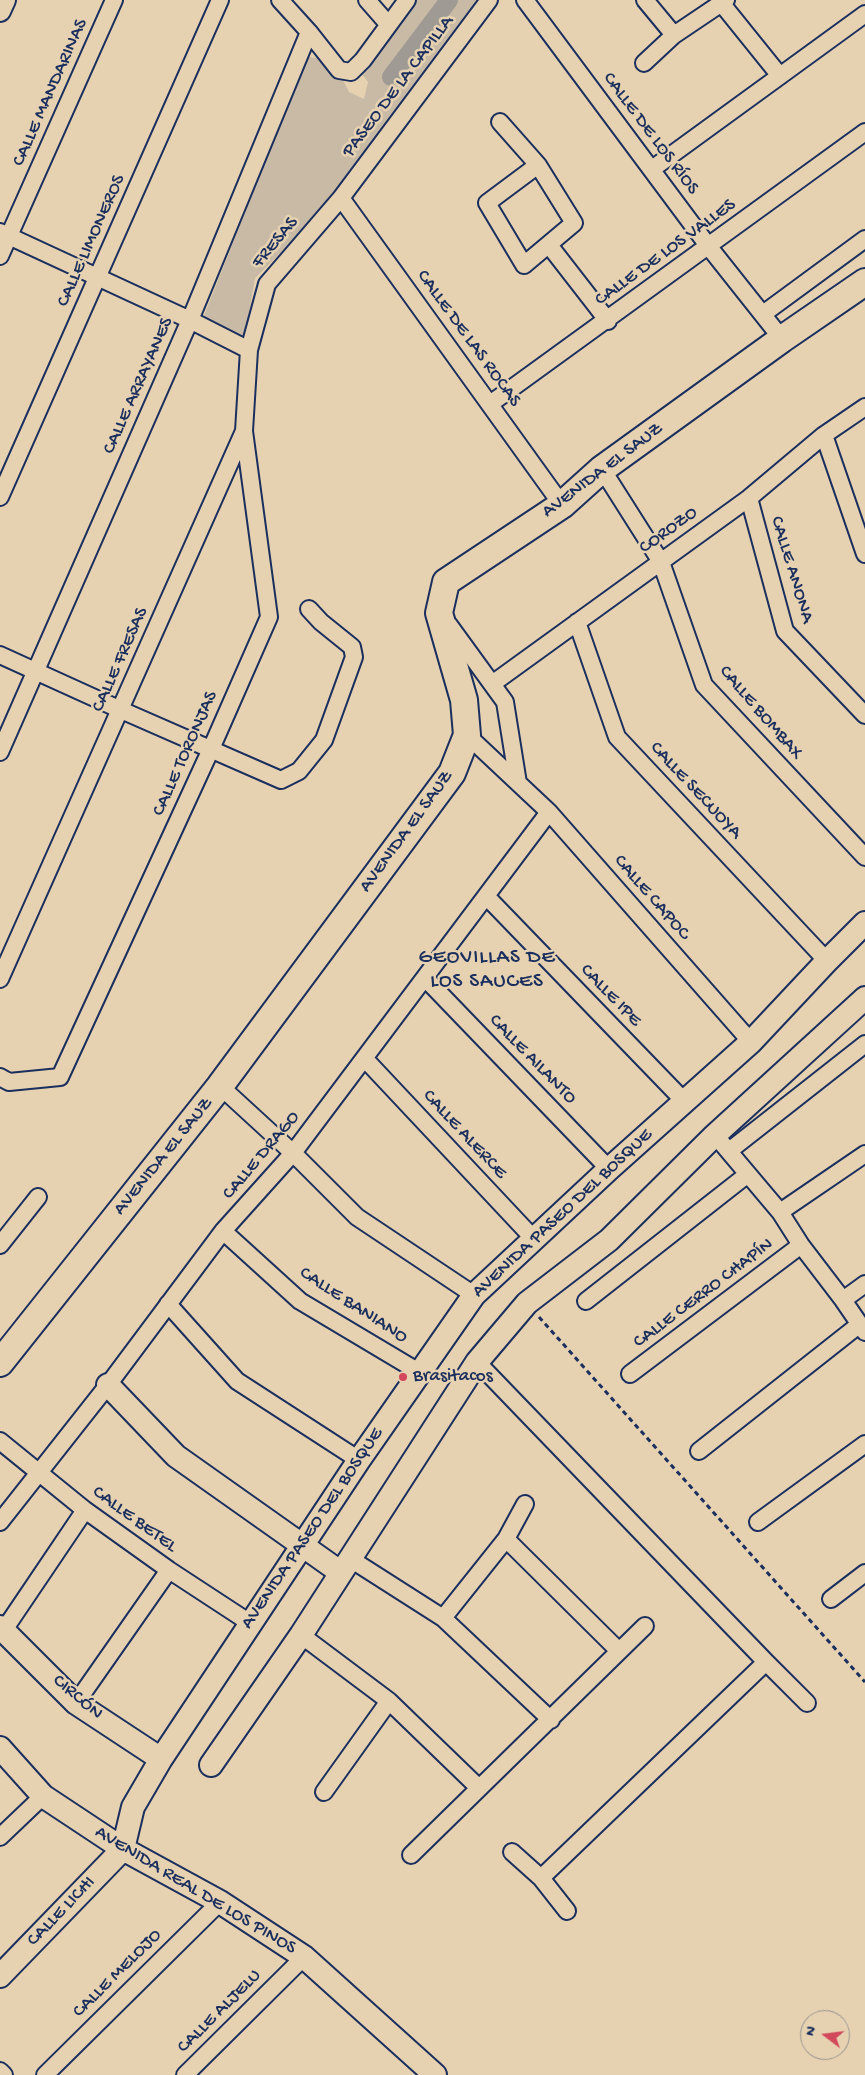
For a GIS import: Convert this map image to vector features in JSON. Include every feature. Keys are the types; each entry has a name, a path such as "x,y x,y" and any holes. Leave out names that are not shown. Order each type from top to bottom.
{"main road":[{"name":"AVENIDA EL SAUZ","path":"0,1363 220,1086 452,773 467,735 464,700 439,613 446,582 562,505 602,469 782,339 865,282"},
{"name":"AVENIDA PASEO DEL BOSQUE","path":"124,1849 133,1807 161,1759 359,1460 474,1295 609,1169 751,1042 865,923"},
{"path":"211,1765 301,1635 477,1362 527,1303 609,1240 722,1143 863,1002"},
{"path":"108,1385 176,1456 302,1545 345,1565"},
{"name":"CIRCÓN","path":"2,1628 76,1703 161,1759"},
{"name":"AVENIDA REAL DE LOS PINOS","path":"0,1748 43,1796 124,1849 220,1902 304,1957 435,2075"},
{"name":"CALLE LICHI","path":"0,1976 124,1849"}],"street":[{"path":"0,11 5,0"},
{"name":"CALLE MANDARINAS","path":"0,256 4,234 114,0"},
{"name":"CALLE LIMONEROS","path":"0,498 220,0"},
{"path":"280,0 309,32 338,70 352,72 407,0"},
{"path":"367,0 388,24"},
{"name":"PASEO DE LA CAPILLA","path":"341,198 489,0"},
{"name":"CALLE DE LOS RÍOS","path":"525,0 709,247 782,339"},
{"path":"645,0 674,35"},
{"path":"644,63 674,35 724,2 780,76"},
{"path":"652,170 865,14"},
{"name":"CALLE ARRAYANES","path":"0,752 190,320 309,32"},
{"path":"500,122 538,165 574,224 524,265 487,203 538,165"},
{"name":"CALLE DE LOS VALLES","path":"490,404 608,321 865,132"},
{"name":"FRESAS","path":"249,350 266,284 341,198"},
{"name":"CALLE DE LAS ROCAS","path":"341,198 562,505"},
{"path":"4,234 190,320 249,350"},
{"path":"763,314 865,239"},
{"path":"549,245 608,321"},
{"name":"CALLE FRESAS","path":"0,979 244,431 249,350"},
{"name":"COROZO","path":"492,684 749,498 824,435 865,407"},
{"name":"CALLE TORONJAS","path":"4,1079 60,1077 211,749 269,617 244,431"},
{"path":"824,435 865,554"},
{"name":"CALLE BOMBAX","path":"602,469 661,562 704,685 865,857"},
{"name":"CALLE ANONA","path":"749,498 785,631 865,715"},
{"path":"0,655 281,780 299,771 324,740 354,657 352,647 321,622 309,609"},
{"path":"439,613 504,702 518,784"},
{"name":"CALLE SECUOYA","path":"577,622 617,737 827,961"},
{"name":"CALLE CAPOC","path":"467,735 549,812 751,1042"},
{"name":"CALLE DRAGO","path":"0,1522 108,1385 223,1231 294,1153 549,812"},
{"name":"CALLE IPE","path":"486,896 685,1102"},
{"name":"CALLE AILANTO","path":"425,978 609,1169"},
{"path":"699,1451 863,1328 801,1245 780,1212 722,1143 865,1044"},
{"name":"CALLE ALERCE","path":"365,1059 534,1238"},
{"path":"220,1086 294,1153 357,1218 474,1295"},
{"path":"780,1212 865,1154"},
{"path":"586,1300 748,1174"},
{"path":"0,1245 38,1197"},
{"name":"CALLE BANIANO","path":"223,1231 300,1301 419,1372"},
{"name":"CALLE CERRO CHAPÍN","path":"630,1374 801,1245"},
{"path":"843,1300 865,1284"},
{"path":"168,1304 237,1381 359,1460"},
{"path":"477,1362 766,1662 807,1702"},
{"name":"CALLE BETEL","path":"0,1441 85,1510 168,1570 250,1623"},
{"path":"758,1522 865,1444"},
{"path":"443,1618 506,1539 526,1504"},
{"path":"2,1628 85,1510"},
{"path":"506,1539 619,1651"},
{"path":"345,1565 443,1618 551,1720"},
{"path":"76,1703 168,1570"},
{"path":"832,1599 865,1573"},
{"path":"410,1855 551,1720 645,1626"},
{"path":"301,1635 389,1701 479,1788"},
{"path":"542,1878 766,1662"},
{"path":"324,1792 389,1701"},
{"path":"0,1837 43,1796"},
{"path":"512,1852 542,1878 568,1911"},
{"name":"CALLE MELOJO","path":"45,2075 220,1902"},
{"name":"CALLE ALJELU","path":"185,2075 304,1957"},
{"path":"0,2071 4,2075"}],"path":[{"path":"527,1303 865,1682"}],"shaded area":[{"path":"416,0 483,0 339,195 255,278 245,336 203,318 307,57 318,58 343,80 349,92 364,99 368,82 361,73"}],"waterway":[{"path":"391,77 449,0"}],"place":[{"name":"Brasitacos","path":"403,1377"}],"district":[{"name":"GEOVILLAS DE LOS SAUCES","path":"487,971"}]}
